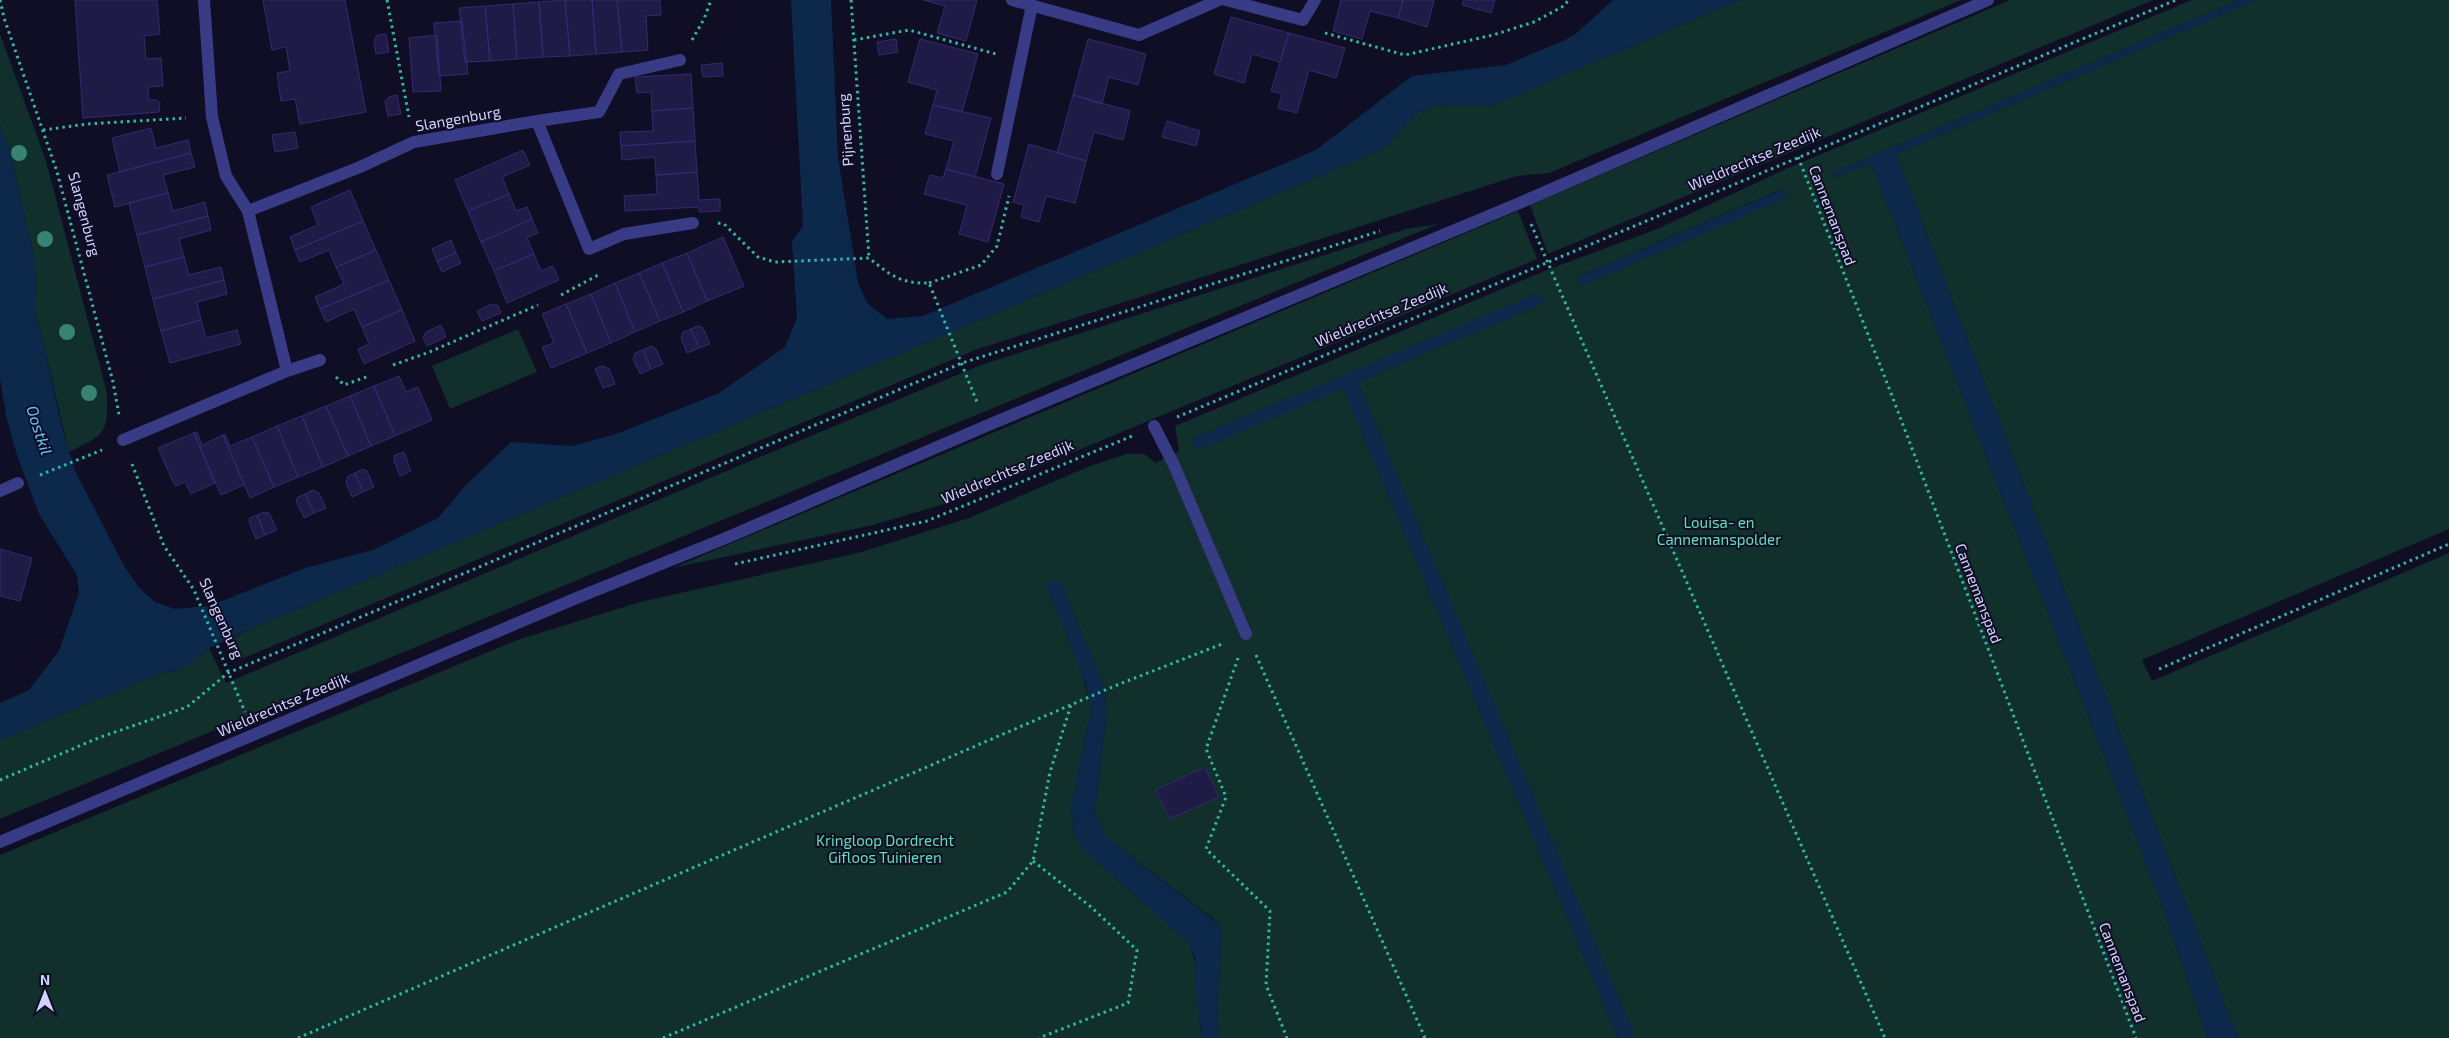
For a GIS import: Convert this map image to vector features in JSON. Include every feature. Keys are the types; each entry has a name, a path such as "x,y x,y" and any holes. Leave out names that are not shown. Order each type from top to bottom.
{"street":[{"path":"204,0 212,117 226,176 248,212 287,371"},
{"path":"1012,0 1139,35 1219,0"},
{"path":"1226,0 1303,20 1315,0"},
{"name":"Wieldrechtse Zeedijk","path":"0,842 1522,202 1988,0"},
{"path":"997,174 1032,6"},
{"name":"Slangenburg","path":"248,212 360,167 414,142 599,112 619,74 680,60"},
{"path":"537,121 589,249 624,234 693,223"},
{"path":"123,440 287,371 320,360"},
{"path":"1154,426 1174,464 1246,634"},
{"path":"0,491 18,483"}],"path":[{"name":"Slangenburg","path":"0,0 4,18 57,172 113,382 123,440 164,546 194,590 248,721"},
{"path":"387,0 414,142"},
{"path":"680,60 704,19 711,0"},
{"name":"Pijnenburg","path":"851,0 869,258"},
{"path":"1303,20 1315,30 1405,55 1493,35 1534,22 1562,7 1569,0"},
{"name":"Wieldrechtse Zeedijk","path":"729,565 927,521 2176,0"},
{"path":"854,40 909,30 996,54 994,61"},
{"path":"43,130 86,124 212,117"},
{"name":"Cannemanspad","path":"1798,157 1889,388 2136,1038"},
{"path":"693,223 711,220 724,224 758,257 775,262 869,258 893,277 912,284 929,283 981,265 998,246 1013,178 997,174"},
{"path":"1522,202 1885,1038"},
{"path":"0,780 98,738 187,707 228,673 962,363 1390,228"},
{"path":"929,283 969,382"},
{"path":"393,366 538,305"},
{"path":"320,360 344,385 370,376"},
{"path":"18,483 83,458"},
{"path":"2159,669 2449,544"},
{"path":"298,1038 1117,685 1246,634"},
{"path":"1246,634 1206,749 1226,797 1206,849 1270,912 1266,984 1287,1038"},
{"path":"1246,634 1425,1038"},
{"path":"663,1038 1007,892 1033,861 1050,772 1071,705"},
{"path":"1033,861 1091,907 1137,950 1128,1003 1039,1038"}],"green space":[{"path":"1740,0 1961,0 1549,173 1517,176 975,350 239,660 227,641 253,628 1383,149 1418,112 1437,105 1491,106"},
{"path":"2010,0 2153,0 1548,254 1530,205"},
{"path":"2192,0 2239,0 1832,173 1834,177 1871,163 2155,886 2208,1038 1632,1038 1358,382 1544,303 1540,293 1191,439 1196,450 1343,388 1618,1038 1219,1038 1217,1014 1222,930 1215,920 1106,837 1095,814 1107,709 1104,686 1060,581 1091,710 1071,808 1074,834 1083,849 1189,943 1197,977 1202,1038 0,1038 0,855 517,640 640,602 858,553 969,518 1090,466 1127,454 1144,454 1156,463 1179,451 1175,426 1547,270 1657,229 1788,168","holes":["1782,189 1786,198 1581,286 1577,277"]},
{"path":"2256,0 2449,0 2449,529 2142,660 2152,681 2449,553 2449,1038 2238,1038 1896,154"},
{"path":"0,34 46,161 107,393 107,417 102,432 69,452 35,308 36,266 11,154 0,125"},
{"path":"1518,211 1537,259 961,499 873,525 673,568"},
{"path":"1438,224 0,819 0,740 149,678 187,666 209,648 226,683 981,365 1406,229"},
{"path":"518,329 537,372 450,409 432,366"}],"water":[{"name":"Oostkil","path":"791,0 831,0 838,157 858,283 867,303 887,319 923,316 1316,150 1412,76 1506,65 1565,40 1578,32 1613,0 1740,0 1491,106 1437,105 1418,112 1383,149 253,628 209,648 187,666 149,678 0,740 0,703 29,690 59,651 79,593 77,575 39,514 17,455 7,420 0,378 0,125 11,154 36,266 35,308 63,431 75,471 123,564 139,588 155,602 175,609 209,606 305,568 373,550 438,518 468,483 511,442 572,446 616,434 719,393 785,347 797,318 792,241 803,226"},
{"path":"2239,0 2256,0 1896,154 2238,1038 2208,1038 2155,886 1871,163 1834,177 1832,173"},
{"path":"1783,189 1787,198 1581,286 1577,277"},
{"path":"1540,292 1545,303 1358,382 1636,1038 1618,1038 1343,389 1196,451 1191,439"},
{"path":"1053,579 1060,581 1104,686 1107,709 1095,814 1106,837 1215,921 1222,930 1217,1014 1219,1038 1202,1038 1196,995 1195,958 1189,943 1083,849 1074,834 1071,808 1091,710 1085,682 1047,587 1049,581"}],"building":[{"path":"75,0 157,0 160,34 144,36 146,59 161,58 163,86 148,87 149,100 157,100 160,103 159,112 83,118"},
{"path":"263,0 345,0 366,112 300,124 295,99 281,101 277,73 290,71 286,47 272,50"},
{"path":"565,0 570,56 543,57 539,2"},
{"path":"565,0 592,0 596,54 570,56"},
{"path":"592,0 617,0 622,52 596,54"},
{"path":"617,0 660,0 661,15 646,16 648,50 622,52"},
{"path":"923,0 977,0 966,41 937,33 945,6"},
{"path":"1341,0 1403,0 1398,18 1370,11 1362,39 1333,31"},
{"path":"1403,0 1434,0 1427,27 1398,18"},
{"path":"1464,0 1495,0 1491,13 1462,5"},
{"path":"539,2 543,57 517,59 513,4"},
{"path":"513,4 517,59 490,61 485,6"},
{"path":"485,6 490,61 465,62 459,8"},
{"path":"1231,17 1289,33 1280,62 1252,54 1244,83 1214,74"},
{"path":"462,21 468,74 439,76 434,23"},
{"path":"1289,33 1345,48 1336,78 1309,70 1297,113 1278,108 1282,94 1271,91"},
{"path":"386,34 389,52 376,54 374,41 377,35"},
{"path":"437,35 441,91 413,92 409,38"},
{"path":"896,39 898,52 879,55 877,42"},
{"path":"920,39 978,54 962,112 933,105 937,90 908,82"},
{"path":"1088,39 1146,54 1138,85 1109,77 1102,104 1073,95"},
{"path":"722,63 723,76 703,77 701,65"},
{"path":"691,74 693,108 652,111 651,92 637,93 635,77"},
{"path":"397,95 401,114 388,116 385,101 389,97"},
{"path":"1073,95 1130,111 1123,140 1094,132 1086,161 1057,153"},
{"path":"933,105 991,118 975,177 946,169 954,141 925,134"},
{"path":"693,108 695,141 621,146 620,132 653,131 652,111"},
{"path":"1167,121 1200,131 1196,146 1162,137"},
{"path":"151,128 156,148 188,140 191,153 120,172 112,138"},
{"path":"295,132 298,148 275,152 272,135"},
{"path":"695,141 697,172 656,175 655,157 622,160 621,146"},
{"path":"1029,144 1086,161 1075,203 1046,196 1039,222 1021,217 1024,205 1013,202"},
{"path":"523,150 530,165 502,177 509,194 468,211 455,180"},
{"path":"191,153 195,167 163,175 168,193 115,207 107,175"},
{"path":"946,169 1004,184 988,242 959,234 967,205 924,194 930,175 943,178"},
{"path":"697,172 699,200 720,199 720,211 699,212 699,207 625,211 624,196 657,194 656,175"},
{"path":"350,190 363,221 295,250 290,237 318,225 311,207"},
{"path":"168,193 173,211 205,202 208,216 137,235 129,203"},
{"path":"509,194 516,211 527,207 532,219 481,242 468,211"},
{"path":"208,216 211,230 179,239 184,257 145,267 137,235"},
{"path":"532,219 538,233 527,238 534,254 494,271 481,242"},
{"path":"363,221 376,250 336,267 329,250 300,262 295,250"},
{"path":"723,237 744,286 707,301 687,253"},
{"path":"451,240 456,253 437,261 432,249"},
{"path":"376,250 389,280 320,309 315,297 344,284 336,267"},
{"path":"456,253 461,263 442,272 437,261"},
{"path":"687,253 707,301 683,312 662,263"},
{"path":"534,254 541,271 553,266 559,280 507,303 494,271"},
{"path":"184,257 189,275 221,267 224,280 153,299 145,267"},
{"path":"662,263 683,312 660,321 639,273"},
{"path":"639,273 660,321 635,332 615,283"},
{"path":"224,280 227,294 197,302 201,320 161,331 153,299"},
{"path":"389,280 402,310 362,327 354,309 326,322 320,309"},
{"path":"615,283 635,332 611,343 591,294"},
{"path":"591,294 611,343 587,353 566,304"},
{"path":"492,304 498,306 501,313 482,321 477,311"},
{"path":"566,304 587,353 551,368 542,347 554,343 542,314"},
{"path":"402,310 415,341 364,364 358,349 369,344 362,327"},
{"path":"201,320 206,338 237,330 241,344 170,363 161,331"},
{"path":"441,325 446,337 427,346 423,337 426,332"},
{"path":"698,326 703,328 710,344 699,348 691,329"},
{"path":"691,329 699,348 687,353 681,338 683,332"},
{"path":"651,346 656,349 663,364 651,369 643,350"},
{"path":"643,350 651,369 640,374 633,359 635,353"},
{"path":"602,366 609,369 615,384 603,388 595,369"},
{"path":"399,376 406,392 418,387 432,420 395,436 374,386"},
{"path":"374,386 395,436 371,446 350,396"},
{"path":"350,396 371,446 348,456 326,406"},
{"path":"326,406 348,456 323,467 302,416"},
{"path":"302,416 323,467 298,477 277,426"},
{"path":"277,426 298,477 274,487 252,437"},
{"path":"197,432 202,445 223,435 244,485 221,495 194,433"},
{"path":"194,433 215,483 191,494 185,482 175,486 158,448"},
{"path":"225,434 230,446 252,437 274,487 250,498 223,435"},
{"path":"404,452 411,471 400,476 394,461 395,455"},
{"path":"363,469 367,471 374,487 363,492 355,473"},
{"path":"355,473 363,492 352,497 346,483 348,476"},
{"path":"313,490 319,493 326,508 314,513 305,494"},
{"path":"305,494 314,513 304,518 296,501 298,497"},
{"path":"265,512 269,513 277,530 265,535 257,515"},
{"path":"257,515 265,535 256,539 249,522 250,518"},
{"path":"0,549 32,558 20,601 0,596"},
{"path":"1205,767 1219,797 1170,819 1156,790"}],"park label":[{"name":"Louisa- en Cannemanspolder","path":"1719,530"},
{"name":"Kringloop Dordrecht Gifloos Tuinieren","path":"885,848"}]}
